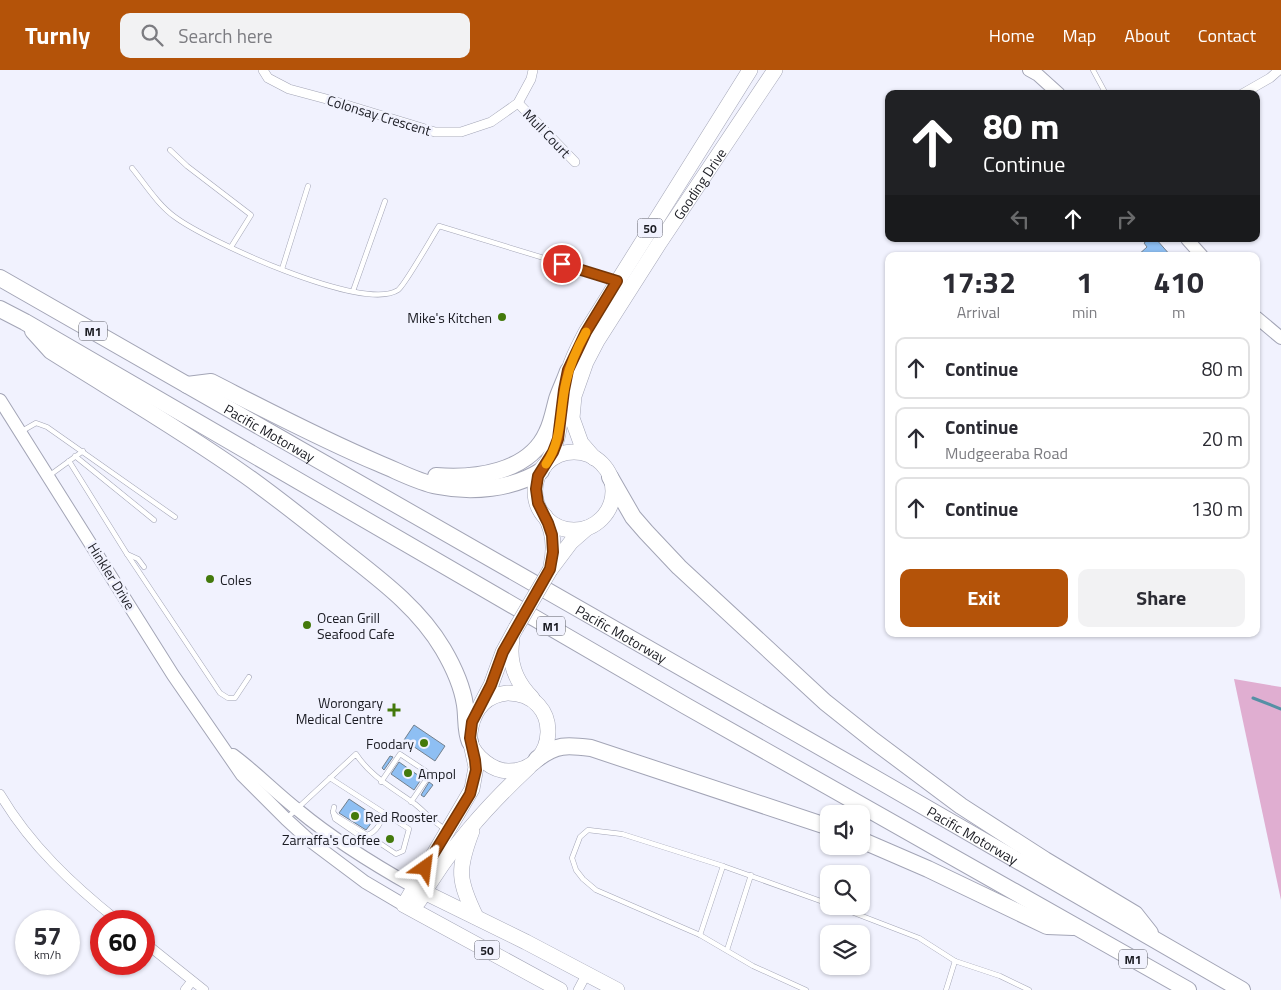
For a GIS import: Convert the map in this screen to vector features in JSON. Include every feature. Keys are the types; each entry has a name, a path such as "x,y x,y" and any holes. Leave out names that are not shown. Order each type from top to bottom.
{"highway":[{"name":"Pacific Motorway","path":"0,278 1242,990"},
{"name":"Pacific Motorway","path":"0,309 258,455 686,706 1188,990"},
{"path":"25,322 51,352 190,438 246,476 408,604 434,635 451,664 462,693 470,743"},
{"path":"380,464 425,475 453,477 501,470 515,464 526,458 537,448 547,433 568,370"},
{"path":"187,385 211,382 350,451 430,484 459,489 476,489 505,485 529,478 543,469"},
{"path":"610,477 633,517 646,532 686,573 825,702 893,756 961,806 1045,860 1135,914 1155,940"},
{"path":"535,761 549,750 564,746 591,748 820,824"},
{"path":"870,844 928,869 1047,926 1078,928"}],"main road":[{"name":"Gooding Drive","path":"543,469 558,439 568,370 586,332 750,70"},
{"name":"Gooding Drive","path":"594,458 580,443 572,418 574,396 586,362 597,341 660,242 776,70"},
{"path":"1029,70 1054,90"},
{"path":"1190,242 1198,252"},
{"path":"1260,320 1281,338"},
{"name":"Hinkler Drive","path":"0,400 173,675 242,775 309,840 359,877 409,907"},
{"path":"543,469 552,459 567,453 581,453 594,458"},
{"name":"50","path":"560,990 409,907 448,830 470,794 476,764 470,743 471,725 491,685 501,656 550,570 577,536 604,515 611,504 613,489 610,477 604,467 594,458"},
{"name":"50","path":"543,469 536,489 538,503 550,526 553,539 550,570"},
{"path":"544,515 551,522 567,529 580,529 593,525"},
{"name":"50","path":"419,890 478,818 535,761 546,745 548,731 544,713 537,702 524,690 514,672 511,650 515,631"},
{"path":"478,710 488,699 507,692 523,694 537,702"},
{"path":"470,743 485,761 502,770 521,769 535,761"},
{"name":"Hinkler Drive","path":"226,751 251,768 296,809 366,860 419,890"},
{"path":"448,830 459,828 496,798"},
{"name":"50","path":"476,916 466,896 461,873 463,856 478,818"},
{"name":"50","path":"419,890 476,916 617,990"}],"street":[{"name":"Colonsay Crescent","path":"263,70 268,78 289,89 435,132 460,132 491,122 518,103 531,80 533,70"},
{"path":"1249,90 1270,78 1279,70"},
{"name":"Mull Court","path":"518,103 575,162"},
{"path":"0,794 44,854 74,884 105,910"},
{"path":"155,951 204,990"},
{"path":"578,990 587,973"},
{"path":"185,990 192,981"}],"lane":[{"path":"1093,70 1104,90"},
{"path":"170,150 187,166 252,215 231,247"},
{"path":"132,168 172,215 191,228 231,247 327,286 376,295 386,295 399,290 439,226 617,281"},
{"path":"282,268 308,186"},
{"path":"353,291 385,201"},
{"path":"20,432 32,424 41,424 83,451 175,517"},
{"path":"48,476 83,451"},
{"path":"75,456 154,520"},
{"path":"69,461 127,554 220,693 228,698 235,698 249,677"},
{"path":"127,554 138,559 144,567"},
{"path":"286,819 356,754 361,762 381,782 411,802 433,822 448,830"},
{"path":"381,782 400,754 430,774 411,802"},
{"path":"330,778 409,829 402,852 396,854 374,840 362,838 335,819 334,809 336,816 367,835 377,828 384,813"},
{"path":"806,990 753,966 700,935 596,890 576,870 572,858 580,837 588,830 622,834 723,866 820,901"},
{"path":"700,935 723,866"},
{"path":"727,950 751,876"},
{"path":"859,915 919,938 955,961 1000,976 1029,990"},
{"path":"946,990 955,961"}],"shaded area":[{"path":"1234,679 1281,687 1281,900"}],"building":[{"path":"1159,242 1167,252 1141,252 1147,247 1144,243"},
{"name":"Foodary","path":"414,725 445,746 435,761 404,740"},
{"path":"390,756 393,757 384,770 382,768"},
{"path":"399,762 422,778 414,790 391,774"},
{"path":"429,782 433,785 424,797 421,795"},
{"path":"349,799 376,817 366,830 339,813"}],"waterway":[{"path":"1253,698 1281,709"}],"slow traffic":[{"path":"546,464 558,439 568,370 586,332"}],"place":[{"name":"Mike's Kitchen","path":"502,317"},
{"name":"Coles","path":"210,579"},
{"name":"Ocean Grill Seafood Cafe","path":"307,625"},
{"name":"Worongary Medical Centre","path":"394,710"},
{"name":"Foodary","path":"424,743"},
{"name":"Ampol","path":"408,773"},
{"name":"Red Rooster","path":"355,816"},
{"name":"Zarraffa's Coffee","path":"390,839"}],"route":[{"path":"425,868 470,794 476,774 476,764 470,742 472,722 495,676 503,652 550,569 553,539 550,526 536,499 537,480 558,439 568,370 586,332 617,281 562,264"}]}
